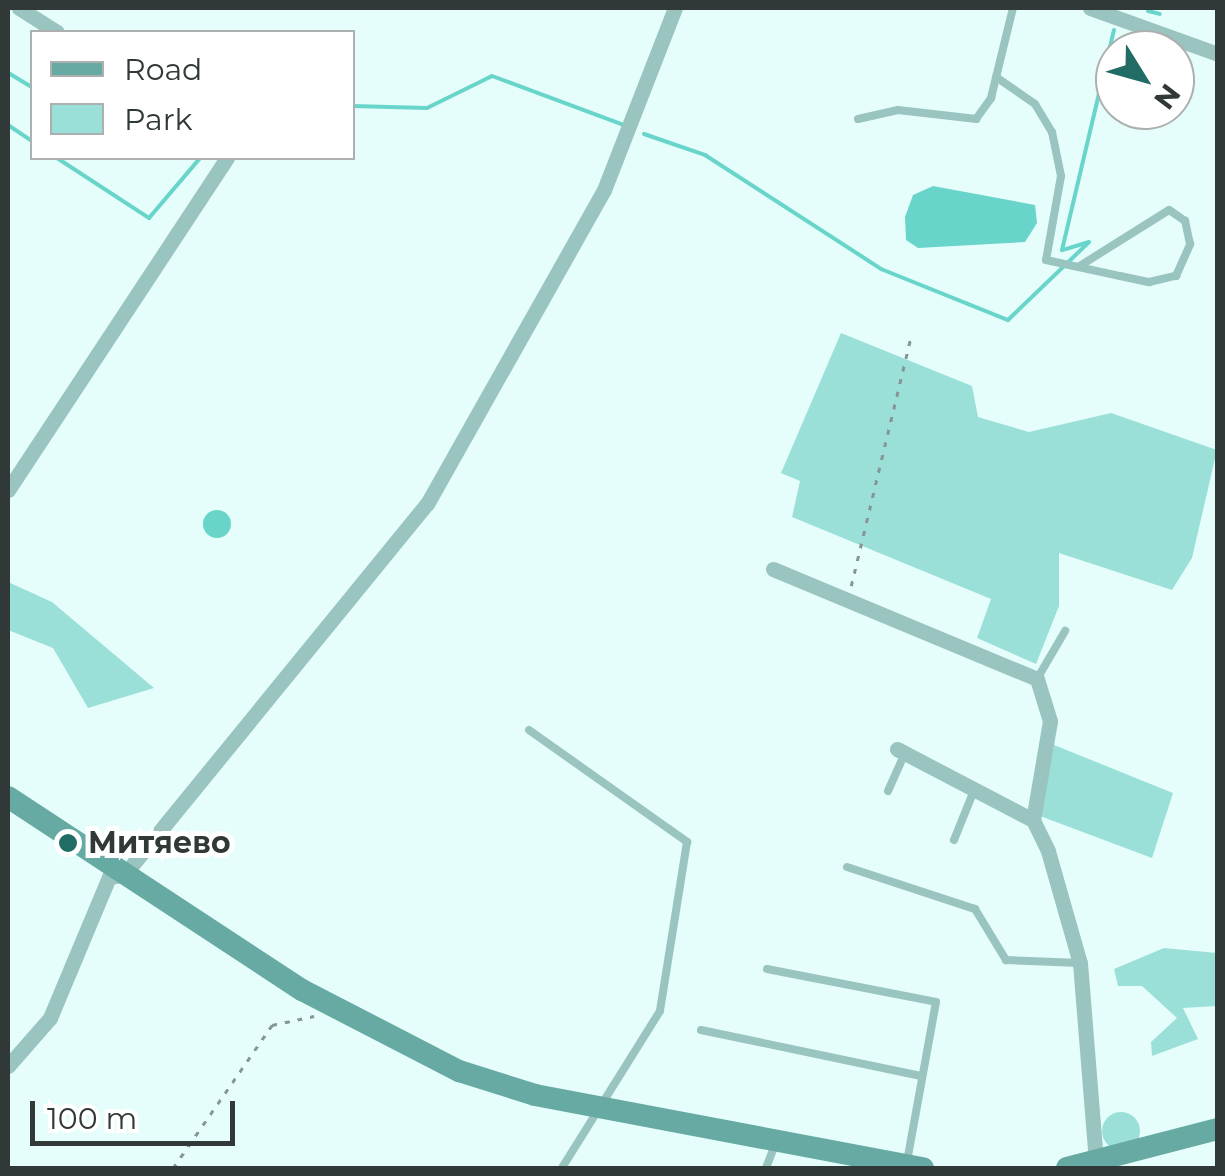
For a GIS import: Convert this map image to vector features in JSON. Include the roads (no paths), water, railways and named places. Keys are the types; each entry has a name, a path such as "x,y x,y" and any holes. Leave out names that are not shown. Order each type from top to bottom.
{"street":[{"path":"19,8 54,30"},
{"path":"8,1066 50,1018 109,878 124,874 426,504 604,190 640,115 675,8"},
{"path":"1090,8 1218,54"},
{"path":"1142,8 1142,25"},
{"path":"8,490 226,160"},
{"path":"773,569 1037,679 1050,722 1032,820 1070,906 1080,962 1096,1163"},
{"path":"901,751 1032,820"},
{"path":"8,798 340,1010 473,1076 775,1144 915,1167"},
{"path":"1067,1168 1218,1129"}],"lane":[{"path":"858,119 898,110 976,118 996,78 1012,8"},
{"path":"996,78 1035,104 1052,132 1061,176 1046,260 1078,267 1149,282 1176,276 1190,244 1185,221 1169,210 1078,267"},
{"path":"1037,679 1065,631"},
{"path":"530,730 687,842 660,1012 606,1108 562,1168"},
{"path":"888,791 901,751"},
{"path":"954,840 975,788"},
{"path":"847,867 975,909 1006,960 1080,962"},
{"path":"767,968 936,1002 922,1076 915,1167"},
{"path":"700,1030 922,1076"},
{"path":"766,1168 775,1144"}],"waterway":[{"path":"1148,11 1160,14"},
{"path":"10,74 30,86"},
{"path":"355,106 427,108 492,76 624,125"},
{"path":"644,134 705,155 881,269 1008,320 1089,242 1062,250 1095,110"},
{"path":"8,125 30,140"},
{"path":"60,160 149,218 198,160"}],"place":[{"name":"Митяево","path":"68,843"}]}
